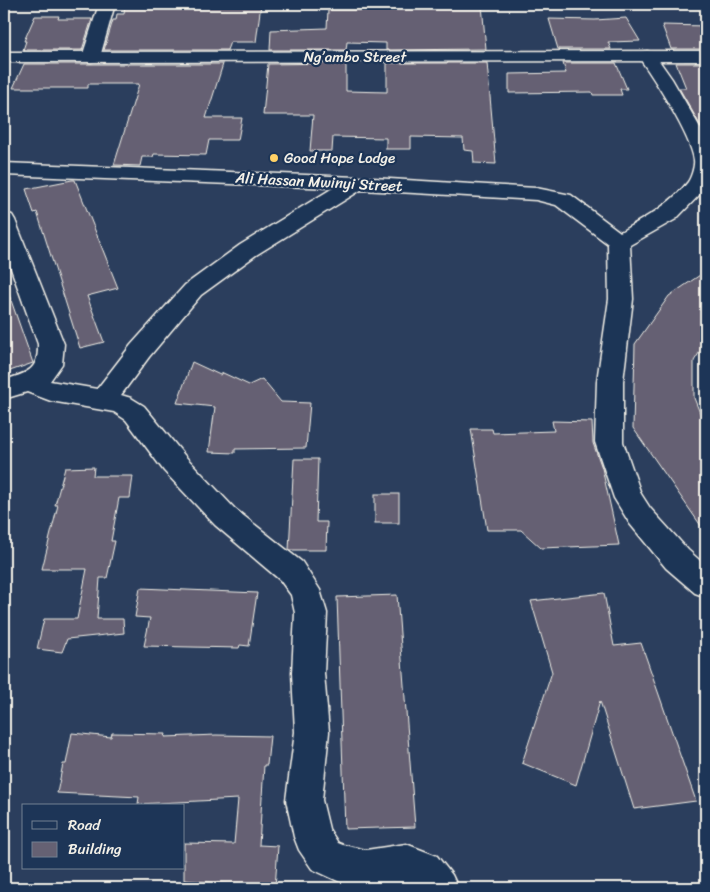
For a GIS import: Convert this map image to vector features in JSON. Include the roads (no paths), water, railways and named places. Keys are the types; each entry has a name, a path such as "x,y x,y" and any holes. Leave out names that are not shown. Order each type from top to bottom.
{"main road":[{"path":"91,57 107,4"},
{"path":"647,56 663,79 700,145 705,162 703,184 668,214 619,242 621,299 610,381 608,442 628,498 640,516 677,559 706,584"},
{"name":"Ng’ambo Street","path":"4,57 706,56"},
{"name":"Ali Hassan Mwinyi Street","path":"4,170 357,183 536,194 562,200 584,214 619,242"},
{"path":"103,400 140,351 193,290 248,250 357,183"},
{"path":"4,220 51,344 53,358 49,367 40,376 16,386"},
{"path":"16,386 103,400 122,405 135,413 174,464 225,517 291,571 306,590 311,613 308,673 312,732 304,800 312,837 325,856 340,864 366,869 406,863 424,869 439,888"}],"place":[{"name":"Good Hope Lodge","path":"274,158"}]}
